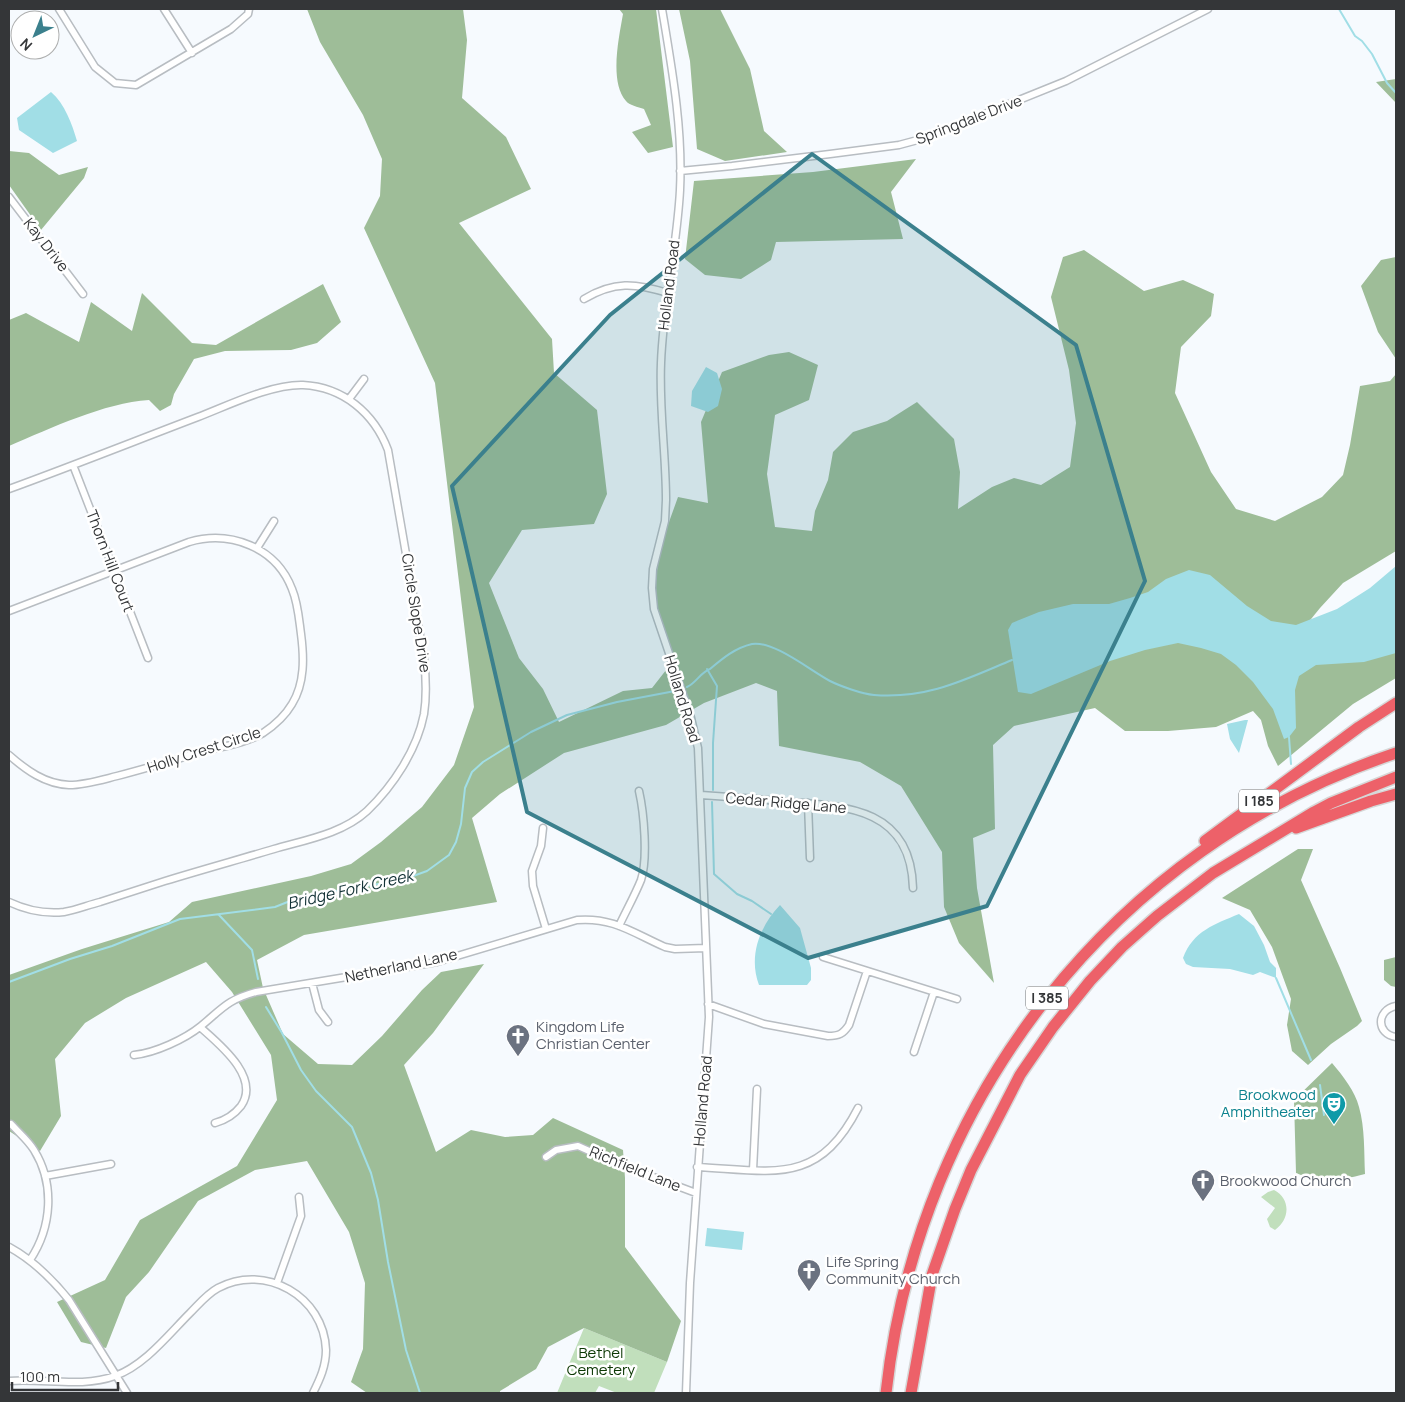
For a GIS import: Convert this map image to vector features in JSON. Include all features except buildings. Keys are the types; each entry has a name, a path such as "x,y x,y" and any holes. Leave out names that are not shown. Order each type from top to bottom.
{"highway":[{"name":"I 185","path":"1130,910 1159,876 1360,727 1396,703"},
{"name":"I 385","path":"886,1393 893,1339 910,1267 932,1200 963,1129 999,1065 1026,1025 1075,965 1130,910 1166,879 1205,850 1249,821 1311,787 1396,753"},
{"name":"I 385","path":"911,1393 932,1275 955,1209 971,1170 1020,1075 1053,1027 1090,981 1122,947 1157,916 1213,873 1295,822 1330,803 1396,777"},
{"name":"I 185","path":"1280,833 1396,794"}],"street":[{"path":"60,9 95,66 115,83 136,85 231,29 248,14 249,9"},
{"path":"164,9 192,53"},
{"name":"Holland Road","path":"662,9 676,97 680,136 680,170 678,216 661,365 666,500 664,521 654,564 652,588 654,608 694,728 698,748 708,1004 706,1074 690,1283 686,1393"},
{"name":"Springdale Drive","path":"680,170 732,166 899,145 925,138 1066,81 1208,9"},
{"name":"Kay Drive","path":"9,197 83,294"},
{"path":"584,299 602,289 620,285 637,285 668,293"},
{"path":"350,399 364,379"},
{"name":"Circle Slope Drive","path":"9,489 251,397 280,388 296,385 313,386 350,399 374,422 384,437 388,450 424,658 426,682 422,722 406,760 374,804 357,819 318,836 66,911 39,912 9,902"},
{"name":"Thorn Hill Court","path":"73,465 148,658"},
{"path":"257,548 274,521"},
{"name":"Holly Crest Circle","path":"9,611 189,542 203,538 226,538 242,541 257,548 275,562 285,576 296,601 303,647 303,672 293,703 285,714 272,726 252,738 79,785 44,780 30,772 9,755"},
{"path":"619,926 641,879 644,867 642,804 639,791"},
{"name":"Cedar Ridge Lane","path":"701,795 837,805 870,815 884,824 896,837 906,853 912,873 913,888"},
{"path":"808,803 810,858"},
{"path":"543,828 541,846 532,870 533,886 546,929"},
{"name":"Netherland Lane","path":"134,1055 154,1051 188,1035 200,1027 226,1003 240,996 437,962 577,920 592,919 606,921 665,947 675,949 706,948"},
{"path":"823,957 957,999"},
{"path":"708,1004 764,1024 835,1036 844,1032 849,1025 867,971"},
{"path":"312,983 319,1010 328,1022"},
{"path":"914,1052 934,992"},
{"path":"1396,1006 1384,1011 1381,1021 1384,1032 1396,1037"},
{"path":"200,1027 232,1059 242,1073 246,1084 243,1102 236,1112 228,1119 216,1123"},
{"path":"753,1170 757,1089"},
{"path":"698,1167 753,1170 788,1169 803,1166 817,1159 839,1140 858,1108"},
{"path":"11,1124 33,1150 45,1176 48,1193 47,1218 42,1237 30,1260"},
{"name":"Richfield Lane","path":"546,1156 556,1150 578,1146 616,1163 696,1193"},
{"path":"45,1176 111,1164"},
{"path":"277,1283 301,1216 299,1197"},
{"path":"9,1247 30,1260 44,1272 69,1300 127,1393"},
{"path":"9,1381 90,1381 115,1376 149,1354 204,1299 218,1288 248,1279 277,1283 293,1291 314,1312 325,1342 325,1360 322,1374 313,1393"}],"highlighted area":[{"path":"812,154 1076,345 1145,581 987,906 808,958 527,812 452,486 610,315"}],"green space":[{"path":"307,9 463,9 467,40 462,98 506,137 531,189 459,223 552,339 554,373 597,410 607,494 594,524 522,530 489,583 519,658 543,689 559,722 623,691 652,688 670,665 652,610 660,547 678,497 708,503 701,422 722,372 769,355 789,352 818,365 809,400 775,415 767,474 775,527 812,531 815,511 828,480 833,452 853,432 887,421 917,402 954,439 960,472 958,509 992,487 1014,478 1041,485 1070,467 1076,423 1069,370 1051,297 1063,257 1084,250 1144,291 1183,280 1214,294 1211,316 1181,347 1175,393 1211,472 1236,509 1275,521 1322,497 1343,475 1360,386 1390,381 1396,374 1396,551 1343,583 1307,624 1396,630 1396,678 1353,704 1278,766 1268,746 1261,720 1253,711 1216,727 1168,731 1125,731 1095,708 1014,726 993,745 995,829 973,838 977,888 994,983 959,943 944,907 942,852 901,786 860,762 779,746 777,691 756,683 704,703 666,725 564,753 500,794 472,818 497,902 304,935 257,960 263,988 283,1034 318,1064 352,1065 382,1036 422,990 441,972 484,964 433,1033 404,1065 436,1152 471,1130 505,1137 533,1135 553,1118 623,1150 625,1247 681,1321 667,1362 584,1328 548,1347 536,1369 500,1391 500,1393 367,1393 351,1382 363,1349 365,1283 349,1232 307,1161 255,1170 198,1201 149,1272 126,1297 106,1348 81,1342 57,1302 105,1280 140,1220 237,1166 277,1100 271,1055 232,992 206,962 126,998 85,1023 55,1059 61,1116 40,1151 9,1131 9,975 82,949 169,922 192,902 311,876 351,864 381,842 422,807 454,765 474,707 435,383 364,228 380,196 382,159 363,115 320,42"},
{"path":"619,9 656,9 673,147 648,153 632,132 651,125 644,109 631,105 626,101 618,83 617,59 623,14"},
{"path":"679,9 720,9 750,69 764,131 787,152 725,161 697,149 690,61"},
{"path":"1396,79 1396,103 1376,82"},
{"path":"9,151 29,153 59,175 88,167 84,178 41,230 9,185"},
{"path":"916,159 891,192 903,239 776,242 771,260 741,279 705,275 685,259 694,181 813,172"},
{"path":"1396,257 1396,359 1378,332 1361,286 1381,260"},
{"path":"323,284 341,322 317,343 291,350 225,351 194,359 174,394 171,405 160,411 149,400 114,406 78,417 9,446 9,320 26,313 79,342 91,302 132,331 142,293 192,343 216,345"},
{"path":"1298,849 1313,849 1301,880 1362,1021 1331,1044 1308,1065 1292,1051 1287,1025 1291,999 1272,947 1250,910 1222,898"},
{"path":"1396,957 1396,987 1391,986 1384,980 1384,960"},
{"path":"1332,1063 1352,1089 1359,1107 1363,1132 1365,1174 1338,1180 1322,1180 1296,1173 1294,1100"},
{"path":"1274,1190 1280,1194 1286,1204 1284,1220 1275,1230 1270,1227 1267,1219 1275,1208 1261,1197"},
{"name":"Bethel Cemetery","path":"584,1328 667,1362 654,1393 617,1393 599,1386 595,1393 557,1393"}],"water":[{"path":"51,92 64,108 77,141 53,153 19,130 17,118"},
{"path":"706,367 717,373 722,389 718,406 708,412 691,406 692,391"},
{"path":"1396,566 1396,653 1364,662 1316,665 1299,676 1295,690 1296,728 1289,737 1284,739 1273,709 1253,682 1236,665 1221,654 1178,643 1145,650 1110,661 1031,694 1018,692 1008,630 1012,623 1039,612 1073,604 1109,604 1148,592 1166,579 1189,570 1210,575 1247,606 1271,621 1296,625 1337,609 1370,588"},
{"path":"1248,720 1239,753 1230,739 1227,724"},
{"path":"780,905 800,928 811,968 811,980 807,985 759,985 755,963 758,942 767,922"},
{"path":"1239,914 1254,926 1270,962 1276,968 1276,978 1260,972 1253,975 1230,969 1193,967 1186,964 1183,958 1187,949 1199,935 1213,925"},
{"path":"707,1228 744,1232 742,1250 705,1246"}],"waterway":[{"path":"1339,9 1355,36 1362,41 1372,54 1387,83 1396,93"},
{"name":"Bridge Fork Creek","path":"687,687 730,654 752,644 761,644 781,651 834,683 874,695 912,694 929,691 961,681 1012,660"},
{"path":"707,669 717,686 713,743 713,790"},
{"name":"Bridge Fork Creek","path":"9,982 70,959 112,946 180,919 275,907 300,897 402,880 427,871 449,855 456,842 461,824 465,788 472,772 483,762 531,732 567,715 617,702 675,691"},
{"path":"1289,737 1291,764"},
{"path":"712,802 714,874 737,894 752,901 771,914"},
{"path":"219,915 252,950 258,979"},
{"path":"1276,978 1311,1060"},
{"path":"266,1007 301,1070 316,1091 352,1127 371,1173 378,1200 388,1262 406,1350 420,1393"},
{"path":"1320,1085 1324,1115"}],"place":[{"name":"Kingdom Life Christian Center","path":"518,1057"},
{"name":"Brookwood Amphitheater","path":"1334,1125"},
{"name":"Brookwood Church","path":"1203,1202"},
{"name":"Life Spring Community Church","path":"809,1292"}]}
